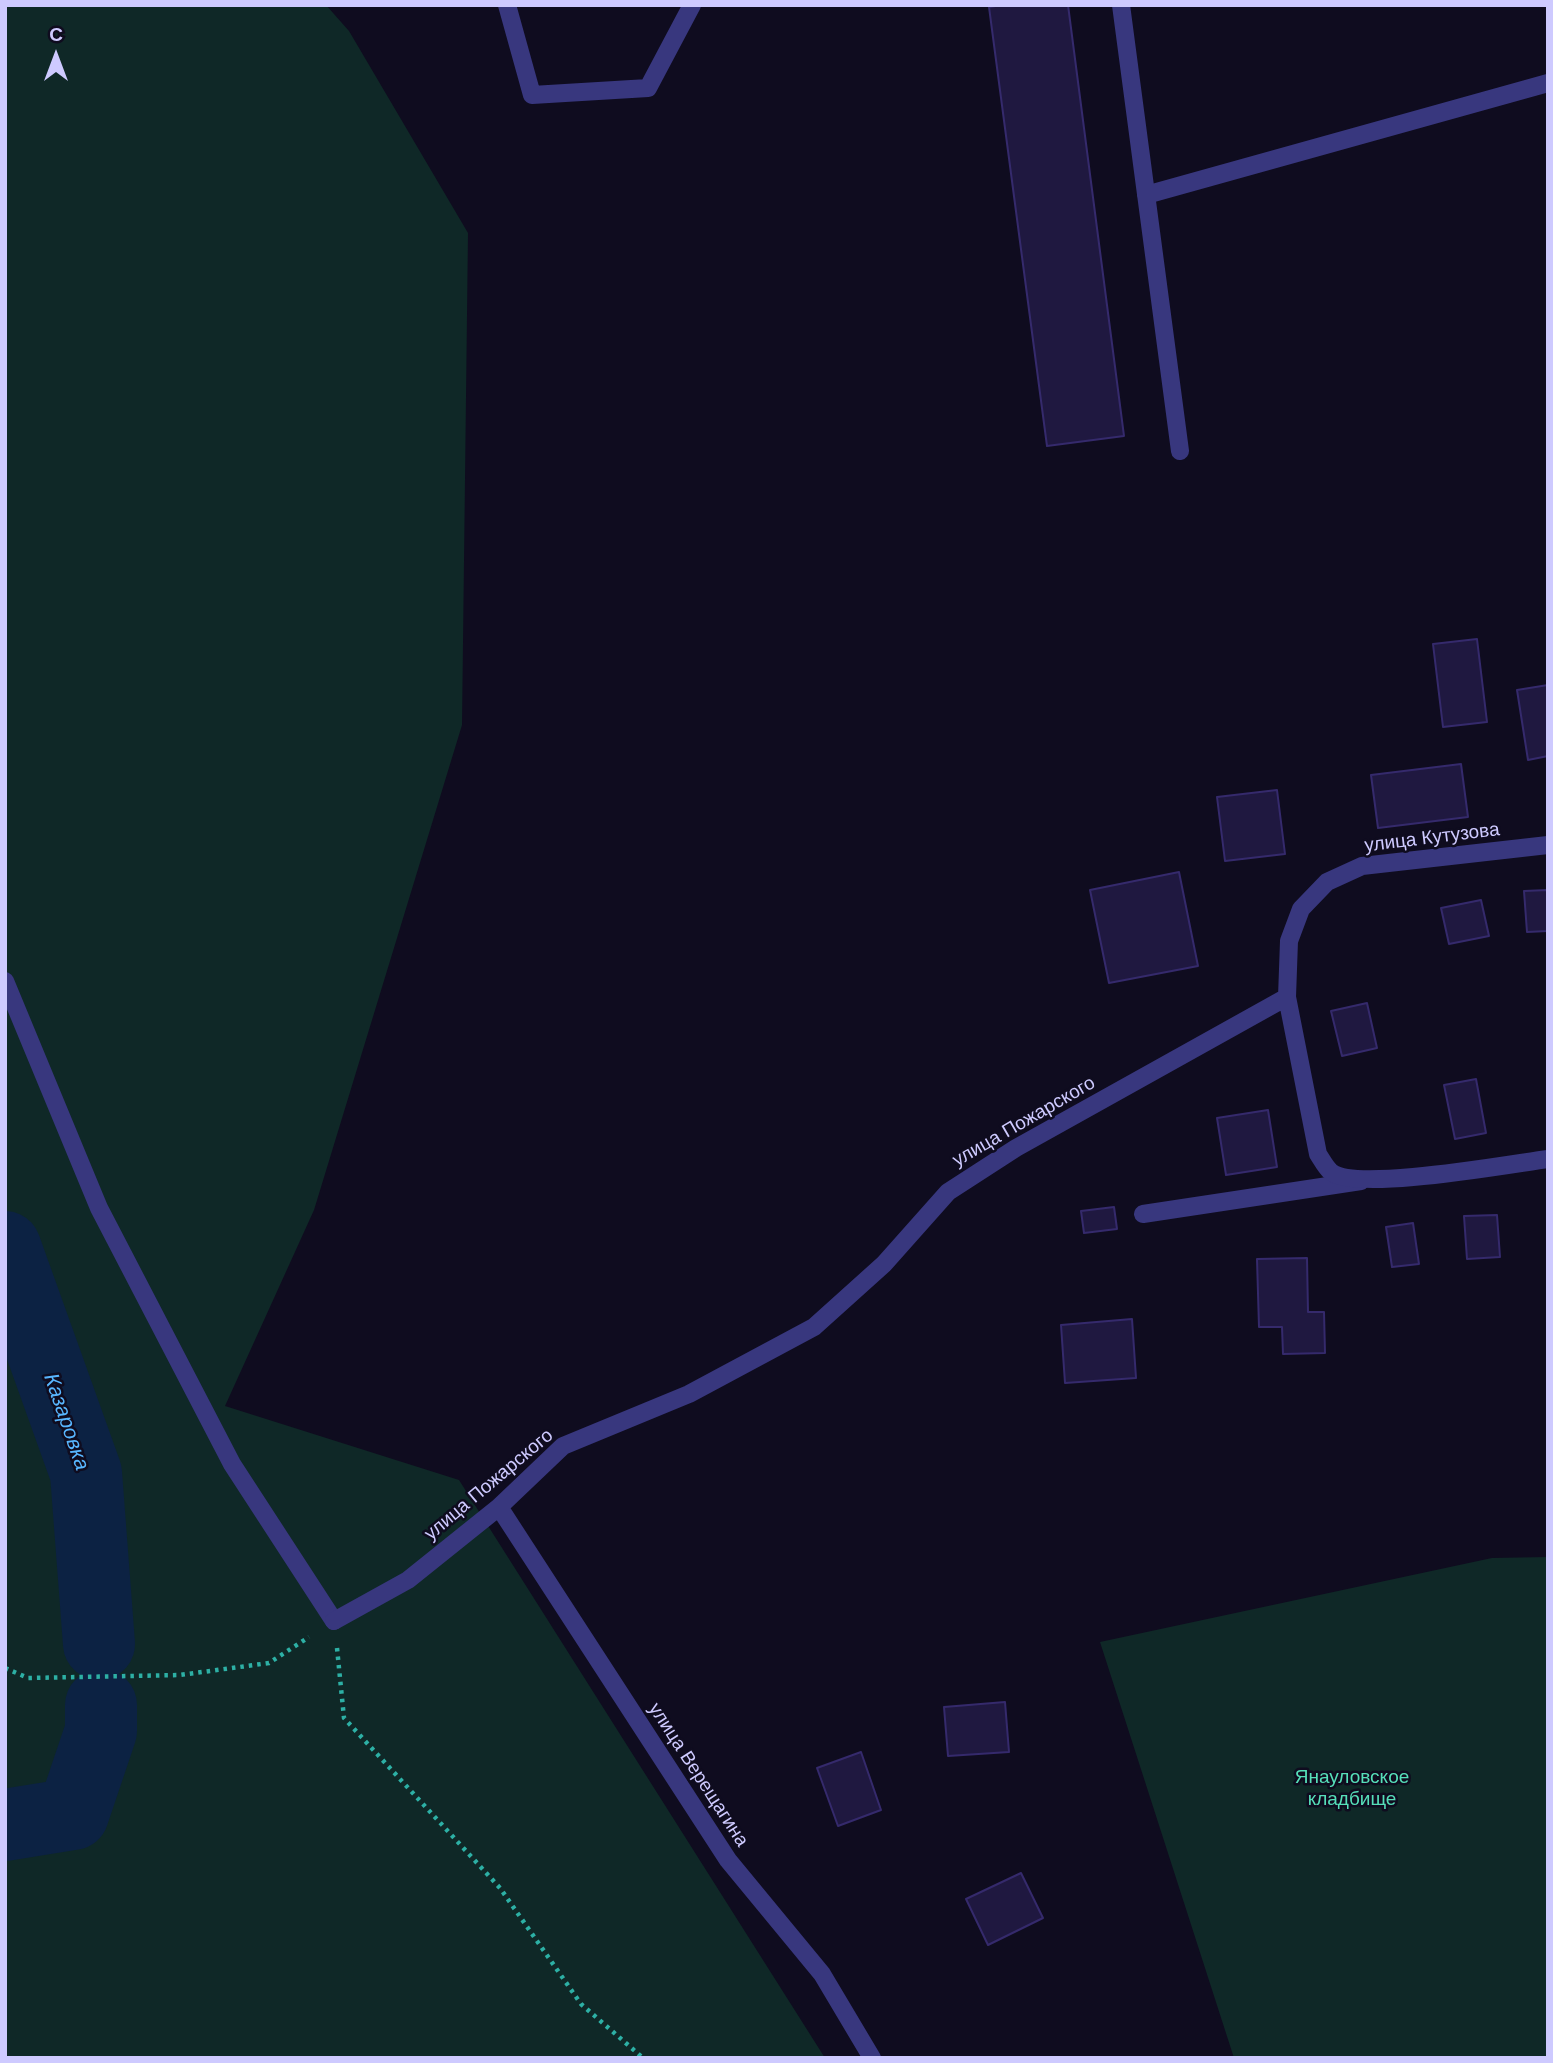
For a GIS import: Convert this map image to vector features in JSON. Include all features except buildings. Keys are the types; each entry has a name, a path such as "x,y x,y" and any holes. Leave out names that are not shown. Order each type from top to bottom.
{"street":[{"path":"508,5 532,94 648,88 692,5"},
{"path":"1121,5 1180,451"},
{"path":"1146,195 1548,83"},
{"name":"улица Кутузова","path":"1287,997 1289,941 1301,909 1327,882 1362,866 1548,845"},
{"path":"5,981 99,1208 232,1464 334,1621"},
{"path":"1287,997 1318,1154 1332,1173 1388,1180 1548,1159"},
{"name":"улица Пожарского","path":"334,1621 408,1580 499,1507 563,1446 689,1394 814,1327 884,1264 948,1192 1016,1147 1287,997"},
{"path":"1143,1214 1370,1179"},
{"name":"улица Верещагина","path":"499,1507 728,1860 822,1974 873,2058"}],"path":[{"path":"5,1668 28,1678 180,1675 269,1662 334,1621 344,1718 500,1888 580,2004 643,2058"}],"green space":[{"path":"5,5 326,5 349,31 468,233 462,725 314,1210 225,1406 459,1480 825,2058 5,2058"},
{"name":"Янауловское кладбище","path":"1548,1557 1548,2058 1234,2058 1100,1642 1492,1558"}],"waterway":[{"name":"Казаровка","path":"5,1247 86,1473 99,1644"},
{"name":"Казаровка","path":"5,1825 73,1814 101,1731 101,1705"}]}
